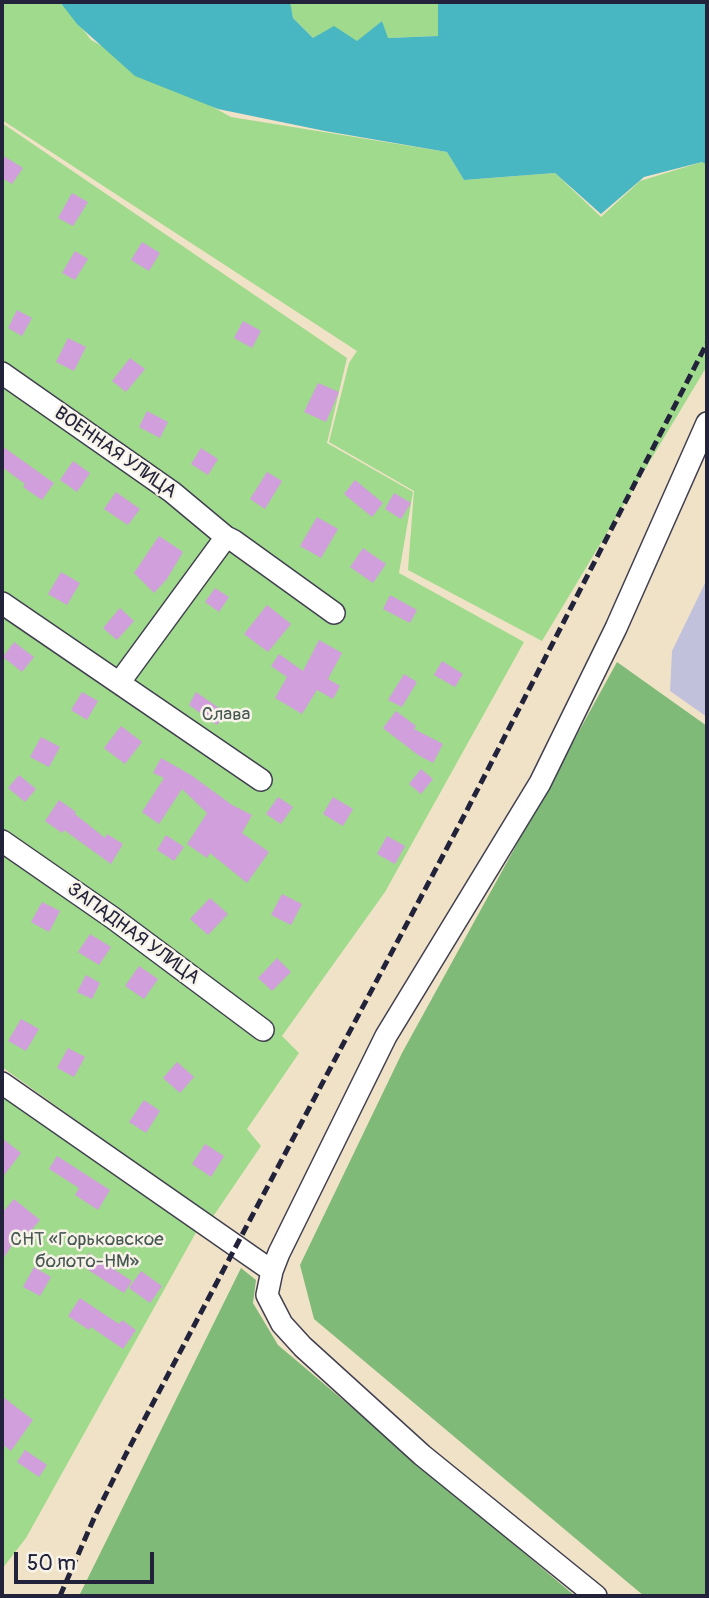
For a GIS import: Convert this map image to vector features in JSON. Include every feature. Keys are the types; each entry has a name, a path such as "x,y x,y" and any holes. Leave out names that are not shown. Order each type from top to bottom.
{"street":[{"name":"ВОЕННАЯ УЛИЦА","path":"2,373 172,492 226,537 334,613"},
{"path":"596,1596 422,1455 303,1347 282,1324 267,1295 272,1271 386,1036 540,783 616,628 707,423"},
{"path":"119,683 226,537"},
{"path":"2,603 261,780"},
{"name":"ЗАПАДНАЯ УЛИЦА","path":"2,841 113,918 263,1030"},
{"path":"2,1083 272,1271"}],"shaded area":[{"path":"707,579 707,717 670,691 672,651"}],"green space":[{"path":"2,2 62,2 91,40 231,117 447,152 464,180 555,173 601,217 640,181 702,162 707,165 707,366 542,641 408,570 414,491 329,442 349,363 357,351 2,120"},
{"path":"289,2 438,2 439,36 387,38 382,21 358,41 313,38 293,18"},
{"name":"Слава","path":"2,123 347,358 327,443 413,492 399,573 524,642 385,892 282,1036 299,1053 247,1129 261,1146 212,1218 2,1067"},
{"path":"617,662 707,726 707,1596 644,1596 314,1319 300,1265 402,1053"},
{"name":"СНТ «Горьковское болото-НМ»","path":"2,1088 199,1227 26,1538 2,1569"},
{"path":"241,1268 256,1280 253,1303 278,1345 575,1596 79,1596"}],"water":[{"path":"60,2 290,2 293,18 313,38 334,26 357,41 382,21 388,38 438,36 438,2 707,2 707,165 702,162 644,177 601,214 555,173 464,180 447,152 218,109 135,76 77,24"}],"building":[{"path":"2,155 23,168 12,184 2,178"},
{"path":"72,193 88,202 73,226 58,218"},
{"path":"142,242 160,253 149,271 131,260"},
{"path":"75,251 88,259 75,280 62,273"},
{"path":"17,310 32,318 22,336 8,328"},
{"path":"243,321 261,331 252,348 234,338"},
{"path":"68,338 86,347 74,371 56,362"},
{"path":"130,358 145,369 126,392 112,381"},
{"path":"318,383 339,392 326,422 304,412"},
{"path":"147,411 168,422 160,438 139,427"},
{"path":"2,446 54,483 42,500 2,467"},
{"path":"201,448 218,459 208,475 191,464"},
{"path":"73,461 90,473 77,492 60,480"},
{"path":"267,472 282,481 265,509 250,499"},
{"path":"355,480 383,503 372,517 344,494"},
{"path":"116,492 140,509 128,525 104,509"},
{"path":"394,493 411,503 401,519 385,509"},
{"path":"317,517 338,529 321,558 300,546"},
{"path":"159,536 183,552 167,579 154,593 134,573"},
{"path":"363,548 386,564 373,583 350,567"},
{"path":"61,572 80,583 67,605 48,594"},
{"path":"215,588 229,597 219,612 205,602"},
{"path":"390,595 417,610 410,623 383,609"},
{"path":"267,605 291,624 268,652 244,634"},
{"path":"120,608 134,621 117,640 103,628"},
{"path":"319,640 342,653 328,679 340,686 333,699 317,690 302,714 275,698 287,677 271,666 279,654 303,671"},
{"path":"14,642 34,657 22,672 3,657"},
{"path":"442,661 463,674 455,687 434,675"},
{"path":"404,674 417,682 402,707 388,700"},
{"path":"82,692 98,701 87,720 71,710"},
{"path":"196,692 226,713 217,725 189,705"},
{"path":"396,711 416,726 414,729 443,744 433,763 383,728"},
{"path":"121,726 142,742 125,764 104,748"},
{"path":"41,737 60,747 49,767 30,757"},
{"path":"161,758 191,775 232,805 252,815 242,833 269,852 247,883 210,853 207,858 187,844 207,813 182,789 159,824 142,812 164,778 153,773"},
{"path":"421,769 433,779 421,794 409,784"},
{"path":"19,775 36,789 25,802 8,788"},
{"path":"278,797 293,807 281,824 266,814"},
{"path":"333,797 353,809 343,826 323,814"},
{"path":"59,800 105,838 107,834 123,844 111,864 64,830 62,833 45,821"},
{"path":"166,835 184,847 174,861 157,850"},
{"path":"387,836 405,846 395,864 377,854"},
{"path":"282,894 302,904 291,925 271,915"},
{"path":"210,898 228,914 208,935 190,919"},
{"path":"42,902 60,911 49,932 31,922"},
{"path":"90,934 111,947 99,965 78,952"},
{"path":"277,958 291,972 272,991 258,978"},
{"path":"139,966 158,979 144,999 125,986"},
{"path":"86,975 100,983 92,999 77,992"},
{"path":"21,1019 39,1029 26,1051 8,1041"},
{"path":"68,1048 85,1057 74,1077 57,1068"},
{"path":"177,1062 194,1077 180,1093 163,1078"},
{"path":"144,1100 160,1111 146,1133 129,1122"},
{"path":"2,1138 21,1153 2,1178"},
{"path":"205,1144 224,1156 211,1177 192,1164"},
{"path":"57,1156 110,1190 98,1210 75,1195 79,1188 49,1169"},
{"path":"14,1199 40,1220 24,1239 19,1235 2,1260 2,1213"},
{"path":"89,1253 132,1281 124,1293 82,1266"},
{"path":"34,1267 51,1277 40,1296 23,1287"},
{"path":"141,1271 162,1286 150,1303 129,1288"},
{"path":"80,1298 119,1324 122,1320 136,1330 123,1349 91,1327 89,1330 68,1316"},
{"path":"2,1396 33,1420 11,1451 2,1444"},
{"path":"25,1450 47,1465 39,1477 17,1462"}],"railway":[{"path":"60,1596 126,1454 466,812 707,343"}]}
